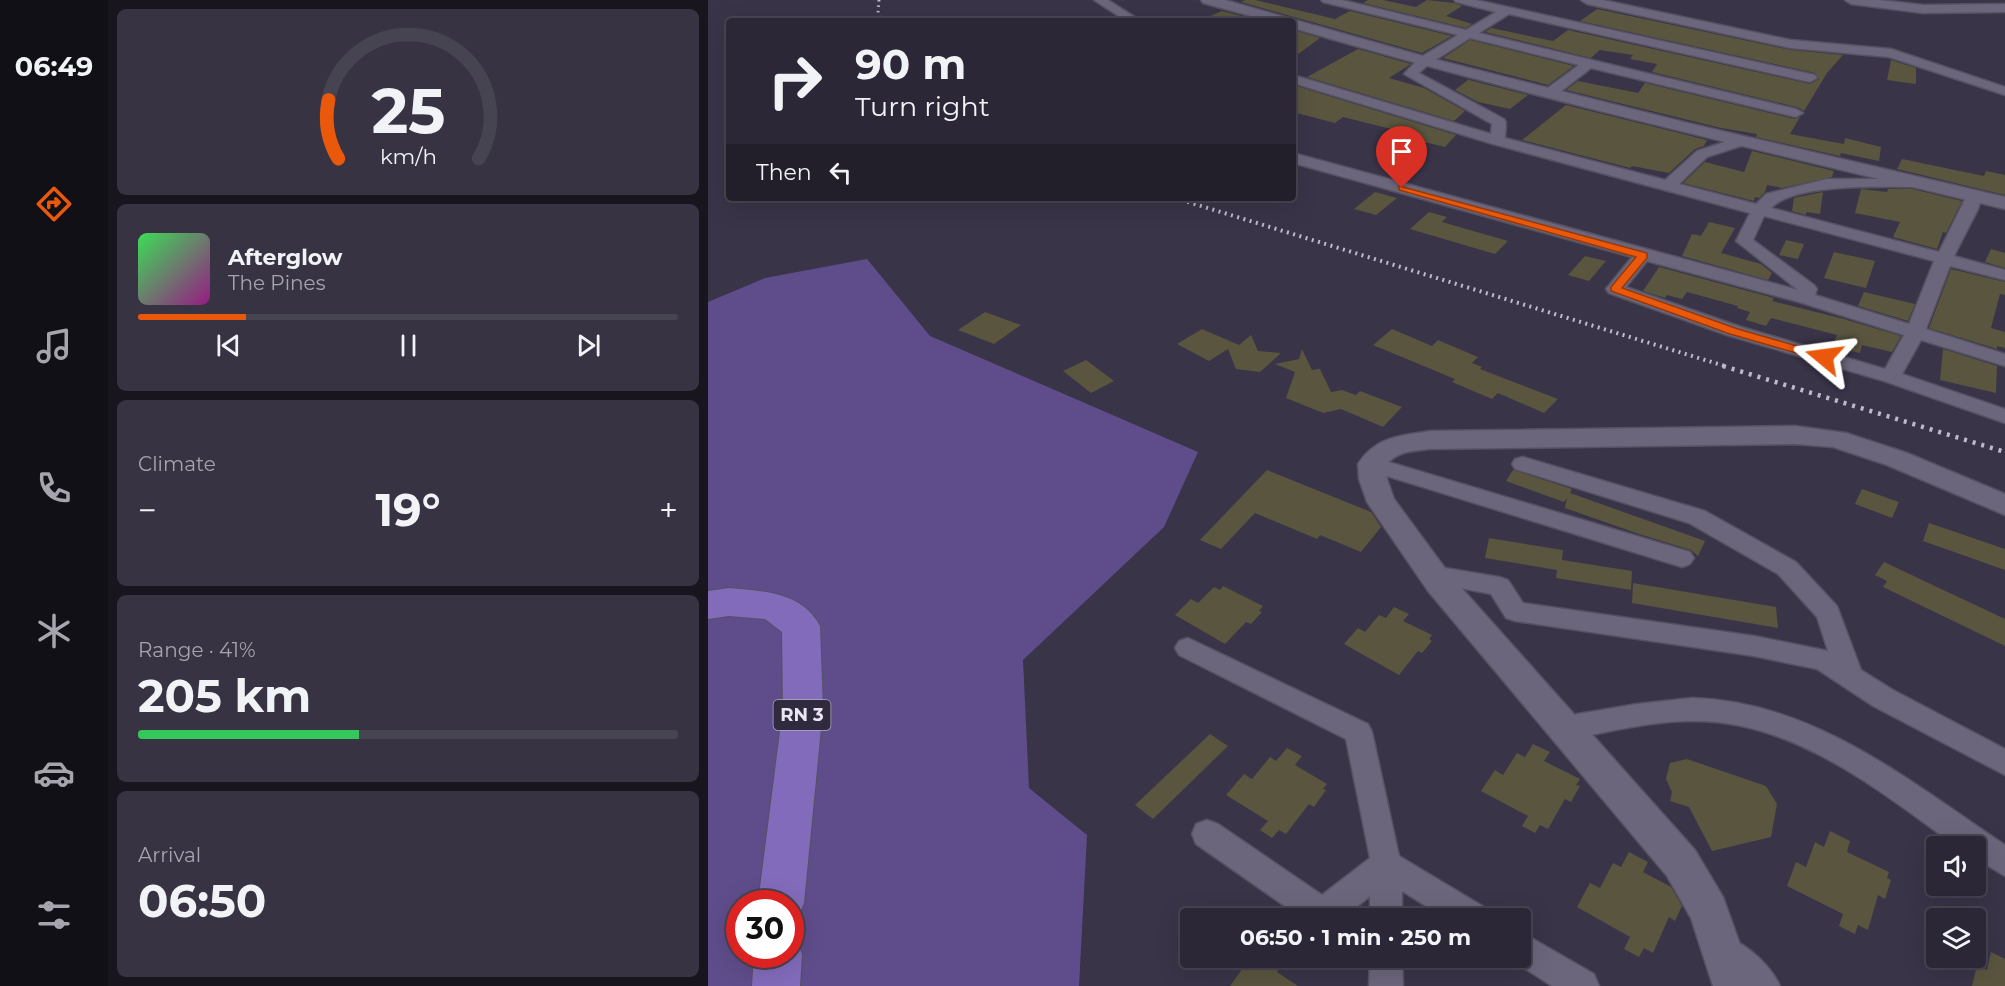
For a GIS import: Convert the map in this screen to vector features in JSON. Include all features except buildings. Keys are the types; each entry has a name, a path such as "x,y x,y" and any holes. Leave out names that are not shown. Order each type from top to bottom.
{"main road":[{"name":"RN 3","path":"708,605 729,602 773,606 801,626 803,708 782,890"},
{"path":"776,986 777,968"}],"street":[{"path":"1100,0 1130,18"},
{"path":"1208,0 1276,18"},
{"path":"1328,0 1796,113"},
{"path":"1460,0 1810,78"},
{"path":"1587,0 1791,44 1892,53 2005,91"},
{"path":"1851,0 1923,9 2005,9"},
{"path":"1498,141 1499,122 1411,74 1424,61 1506,11"},
{"path":"1642,75 1692,23"},
{"path":"1296,24 1424,61 1550,93 2005,203"},
{"path":"1550,93 1589,63"},
{"path":"1296,80 1498,141 2005,275"},
{"path":"1667,187 1702,154 1742,141"},
{"path":"1296,159 1805,298 2005,360"},
{"path":"1805,298 1808,289 1744,241 1759,211 1772,197 1827,184 1917,182"},
{"path":"1890,377 1915,333 1943,260 1970,209 1974,196"},
{"path":"1643,255 1615,289 1734,332 1890,377 2005,416"},
{"path":"1734,986 1709,911 1682,863 1433,575 1381,502 1373,479 1372,465 1382,452 1397,445 1430,440 1795,435 1836,439 1898,459 2005,505"},
{"path":"1523,464 1697,517 1786,568 1828,613 1850,676"},
{"path":"1372,465 1682,558"},
{"path":"1433,575 1499,586 1515,611 1754,646 1824,660 1883,698 2005,763"},
{"path":"1188,648 1358,732 1386,864 1386,908"},
{"path":"1566,728 1672,711 1710,710 1775,721 1838,749 2005,862"},
{"path":"1207,834 1323,914 1386,864"},
{"path":"1386,864 1457,908"},
{"path":"1721,946 1763,986"},
{"path":"1531,954 1582,986"},
{"path":"1386,968 1386,986"}],"shaded area":[{"path":"867,259 930,336 1198,452 1164,527 1023,660 1029,788 1087,835 1079,986 708,986 708,302 765,278"}],"railway":[{"path":"879,0 880,18"},
{"path":"1185,201 1728,367"},
{"path":"1723,366 2005,452"}],"route":[{"path":"1402,188 1643,255 1615,289 1734,332 1824,357"}]}
